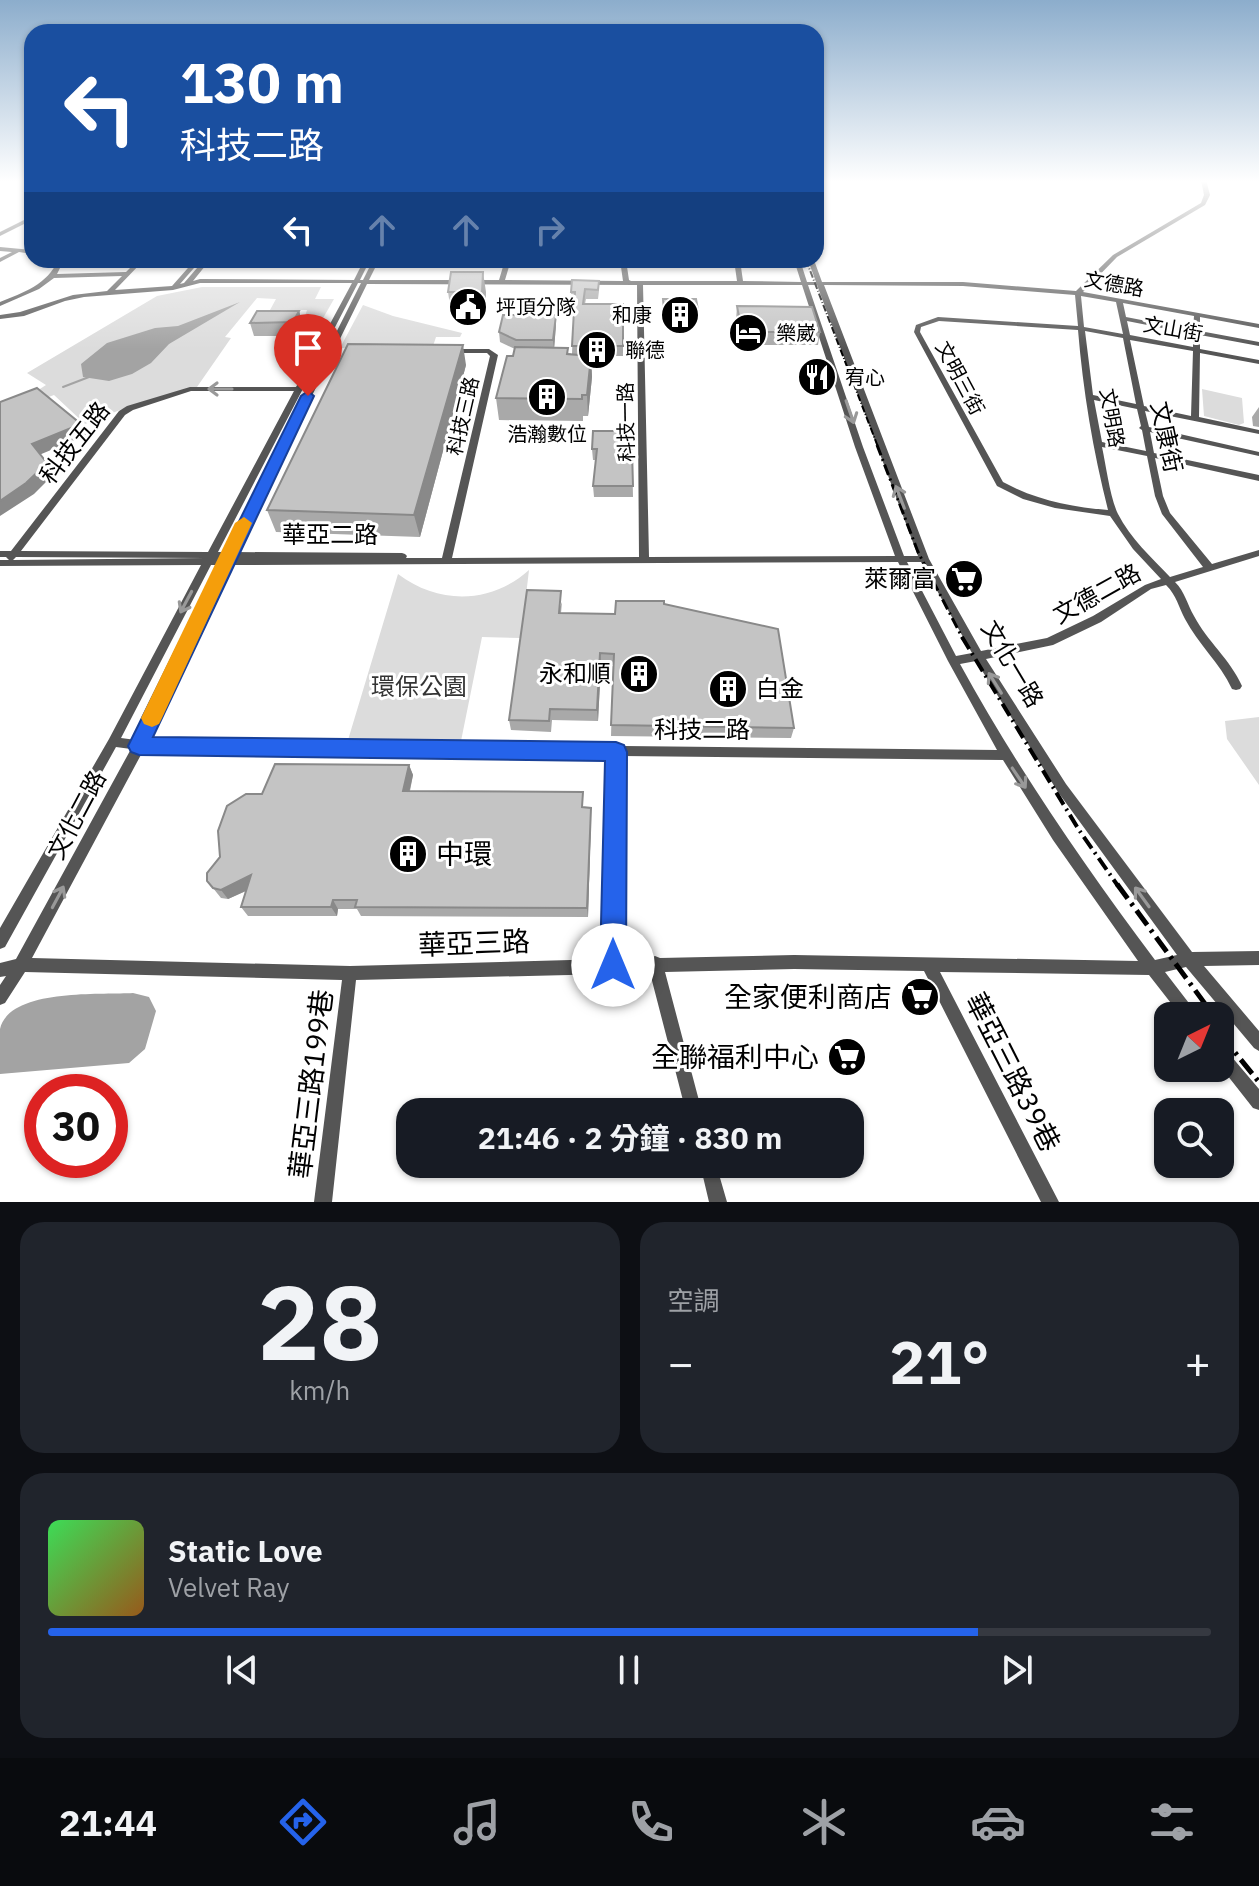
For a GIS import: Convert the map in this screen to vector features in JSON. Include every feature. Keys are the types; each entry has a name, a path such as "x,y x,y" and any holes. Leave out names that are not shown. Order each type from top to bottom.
{"street":[{"path":"1078,293 1115,256 1149,236"},
{"path":"0,249 24,252"},
{"path":"0,260 16,252"},
{"path":"0,304 28,292 51,276 56,268"},
{"path":"108,294 132,268"},
{"path":"172,289 191,268"},
{"path":"185,286 200,268"},
{"name":"文化二路","path":"0,998 21,965 139,746 227,559 336,351 364,268"},
{"name":"文化二路","path":"0,942 113,742 298,389 370,268"},
{"path":"502,281 506,268"},
{"path":"626,268 633,283"},
{"path":"631,268 633,283"},
{"path":"738,268 740,281"},
{"name":"文化一路","path":"800,268 901,559 953,661 1004,755 1151,968 1179,1002"},
{"name":"文化一路","path":"814,268 924,559 979,657 1062,788 1189,959 1259,1043"},
{"path":"51,276 126,274"},
{"path":"0,317 18,316 82,295 185,286 502,281 805,284"},
{"path":"359,283 805,284"},
{"name":"科技一路","path":"633,283 644,559"},
{"name":"文德路","path":"805,284 963,284 1078,293 1259,326"},
{"name":"文明路","path":"1078,293 1097,443 1113,513 1136,547 1179,592 1190,619 1231,674 1236,686"},
{"name":"文康街","path":"1119,300 1143,428 1166,514 1209,567"},
{"path":"1195,418 1197,314"},
{"path":"1122,318 1259,344"},
{"name":"文明三街","path":"1081,328 938,319 923,323 917,332 1000,484 1020,495 1064,508 1113,513"},
{"name":"文山街","path":"1081,328 1259,362"},
{"path":"319,351 336,351"},
{"name":"科技三路","path":"436,351 489,351 494,355 447,559"},
{"name":"科技五路","path":"5,559 122,413 130,408 190,389 298,389"},
{"path":"1090,397 1259,432"},
{"path":"1143,428 1259,454"},
{"path":"1097,443 1259,478"},
{"name":"文德二路","path":"953,661 1049,642 1074,632 1148,587 1259,553"},
{"name":"華亞二路","path":"5,559 924,559"},
{"name":"科技二路","path":"113,742 139,746 1004,755"},
{"path":"613,965 616,752"},
{"name":"華亞三路","path":"0,970 21,965 350,973 655,963 1151,968 1189,959 1259,958"},
{"path":"655,963 690,1098"},
{"name":"華亞三路39巷","path":"929,966 1050,1202"},
{"name":"華亞三路199巷","path":"323,1202 350,973"},
{"path":"1234,1071 1259,1102"},
{"path":"712,1178 718,1202"}],"green space":[{"path":"202,287 321,287 315,299 334,299 322,320 304,320 307,310 270,310 276,299 257,298 225,337 231,338 197,387 130,406 85,424 54,395 0,415 46,385 27,373 157,296"},
{"path":"363,305 393,316 462,333 460,337 436,337 432,349 340,348"},
{"path":"1202,389 1242,398 1244,423 1239,425 1204,416"},
{"name":"環保公園","path":"529,570 521,638 482,637 461,741 348,740 398,574 430,591 465,596 498,589"},
{"path":"1259,717 1259,785 1227,739 1225,721"}],"shaded area":[{"path":"240,302 169,344 151,363 132,374 109,381 83,377 81,364 107,343 155,328 178,326"},
{"path":"133,993 149,997 156,1011 145,1049 129,1063 0,1074 0,1029 7,1016 20,1006 58,996"}],"building":[{"path":"451,272 483,272 482,292 448,292"},
{"path":"572,280 599,281 598,290 585,289 583,304 623,304 623,346 572,346 575,292 571,292"},
{"path":"663,299 696,299 698,310 664,310"},
{"path":"737,306 812,307 820,332 742,332"},
{"path":"257,311 299,311 293,322 250,323"},
{"path":"503,315 556,315 553,340 516,340 499,332"},
{"path":"348,344 463,345 414,515 267,510"},
{"path":"515,347 568,348 567,354 591,356 587,395 582,395 582,399 496,398 507,356 513,356"},
{"path":"37,388 81,424 32,444 47,463 0,501 0,402"},
{"path":"593,431 627,431 627,450 632,450 633,486 593,486 597,449 592,449"},
{"path":"975,567 980,576 975,576 978,581 962,581 955,568"},
{"path":"527,590 561,591 559,613 615,614 616,601 664,601 664,604 778,629 794,728 611,725 614,654 600,653 597,710 550,709 549,721 509,720"},
{"name":"中環","path":"275,764 409,765 403,791 583,792 582,807 591,808 587,908 355,907 357,900 333,900 331,907 241,907 251,875 221,890 213,888 207,881 207,873 220,857 218,831 227,806 246,794 262,794"}],"waterway":[{"path":"63,387 89,377"}],"railway":[{"path":"809,268 878,447"},
{"path":"877,445 918,552 963,639"},
{"path":"962,637 1079,830 1118,886"},
{"path":"1117,884 1204,1002"},
{"path":"1234,1051 1259,1082"}],"slow traffic":[{"path":"152,718 244,523"}],"place":[{"name":"坪頂分隊","path":"468,307"},
{"name":"和康","path":"680,315"},
{"name":"樂崴","path":"748,333"},
{"name":"聯德","path":"597,350"},
{"name":"宥心","path":"817,377"},
{"name":"浩瀚數位","path":"547,397"},
{"name":"萊爾富","path":"964,579"},
{"name":"永和順","path":"639,674"},
{"name":"白金","path":"728,689"},
{"name":"中環","path":"408,854"},
{"name":"全家便利商店","path":"920,997"},
{"name":"全聯福利中心","path":"847,1057"}],"route":[{"path":"308,396 242,527 139,746 616,752 613,965"}]}
